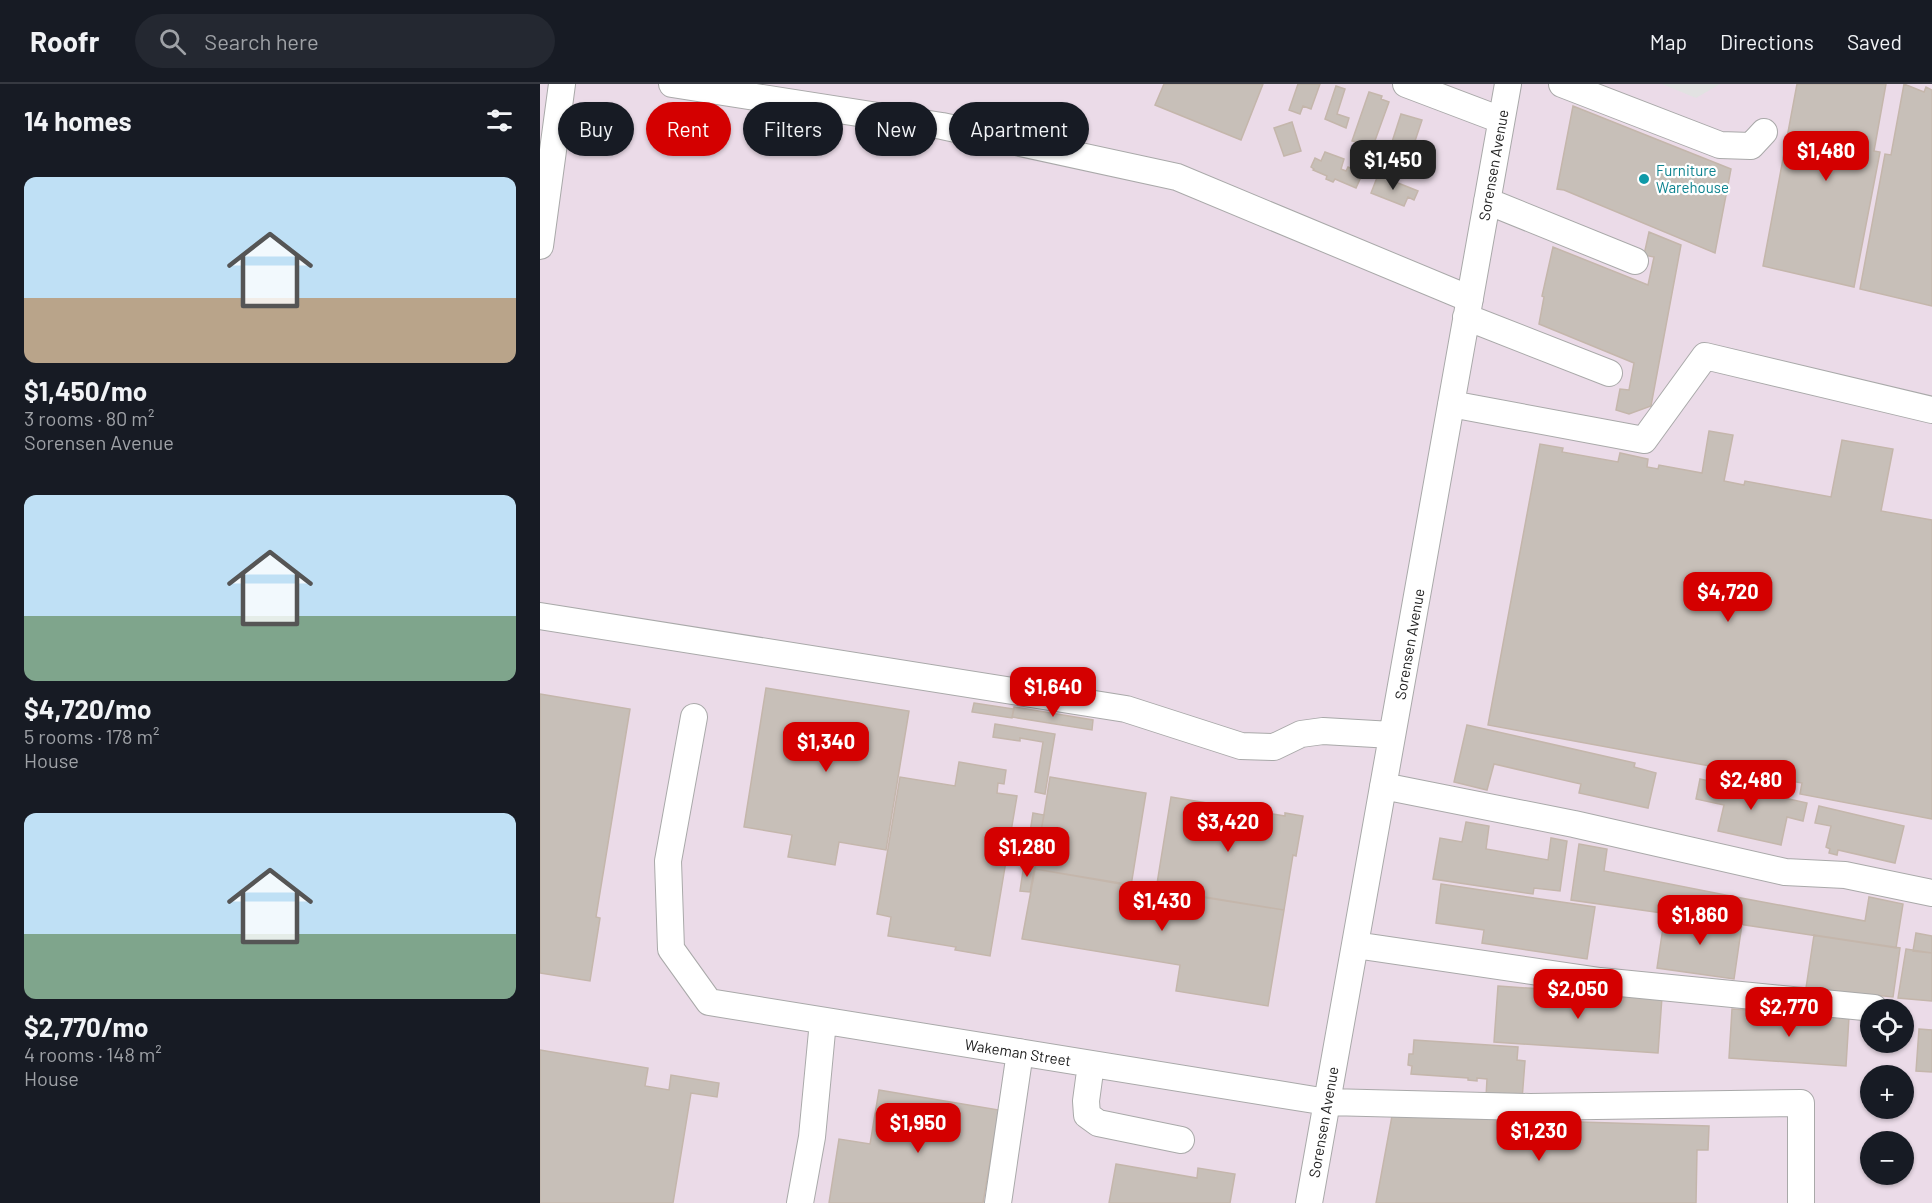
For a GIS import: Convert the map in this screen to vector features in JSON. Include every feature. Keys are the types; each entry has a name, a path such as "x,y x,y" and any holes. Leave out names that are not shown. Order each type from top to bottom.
{"street":[{"path":"540,246 562,84"},
{"path":"672,84 942,126 1177,177 1609,373"},
{"path":"1406,84 1501,120"},
{"name":"Sorensen Avenue","path":"1309,1203 1508,84"},
{"path":"1562,84 1720,145 1751,147 1764,132"},
{"path":"1487,201 1635,261"},
{"path":"1451,404 1644,440 1705,356 1932,410"},
{"path":"540,616 1126,710 1241,746 1274,747 1301,734 1323,731 1392,735"},
{"name":"Wakeman Street","path":"694,717 668,861 671,949 709,1002 1327,1102 1530,1107 1801,1103 1801,1203"},
{"path":"1383,786 1574,824 1785,872 1845,875 1932,893"},
{"path":"1355,945 1600,981 1860,1007"},
{"path":"800,1203 812,1137 823,1021"},
{"path":"998,1203 1020,1052"},
{"path":"1091,1064 1086,1101 1087,1115 1098,1123 1181,1140"}],"shaded area":[{"path":"540,84 1932,84 1932,1203 540,1203"},
{"path":"1662,84 1720,84 1696,98"}],"building":[{"path":"1164,84 1263,84 1241,140 1155,105"},
{"path":"1298,84 1320,84 1311,109 1303,106 1300,114 1289,110"},
{"path":"1797,84 1886,84 1874,151 1880,152 1854,287 1763,266"},
{"path":"1904,84 1924,92 1926,87 1932,90 1932,306 1860,289 1885,154 1891,155"},
{"path":"1336,86 1345,89 1337,114 1349,118 1346,128 1325,119"},
{"path":"1369,92 1382,96 1381,99 1389,102 1373,146 1352,141"},
{"name":"Furniture Warehouse","path":"1573,106 1731,169 1715,253 1557,189"},
{"path":"1401,114 1422,120 1413,147 1392,142"},
{"path":"1292,122 1301,151 1284,156 1274,128"},
{"path":"1325,152 1344,159 1341,169 1346,171 1348,167 1352,169 1351,173 1361,177 1356,188 1335,179 1333,182 1326,179 1327,176 1313,170 1311,167 1315,158 1321,161"},
{"path":"1378,175 1418,191 1414,200 1408,197 1404,206 1371,193"},
{"path":"1649,232 1681,245 1651,406 1629,414 1616,410 1620,389 1629,390 1634,363 1539,324 1544,297 1542,296 1553,247 1648,285 1654,257 1644,255"},
{"path":"1709,431 1733,435 1724,481 1744,485 1745,481 1831,497 1842,440 1893,449 1881,511 1932,520 1932,819 1800,794 1802,783 1488,725 1540,444 1563,448 1562,452 1618,462 1620,453 1648,459 1647,467 1658,469 1659,465 1702,473"},
{"path":"766,688 909,711 886,850 839,842 835,865 788,857 792,835 744,827"},
{"path":"540,694 630,709 596,917 600,918 590,981 540,973"},
{"path":"974,703 1014,709 1012,718 972,712"},
{"path":"1014,707 1093,720 1092,730 1012,717"},
{"path":"995,724 1055,734 1045,794 1035,792 1043,742 993,737"},
{"path":"1467,725 1635,763 1634,767 1656,773 1648,808 1579,793 1581,784 1494,764 1487,790 1454,782"},
{"path":"959,762 1006,770 1004,784 998,783 997,793 1017,796 990,956 955,950 956,947 888,936 891,917 877,914 900,777 955,786"},
{"path":"1050,777 1146,793 1131,886 1035,869"},
{"path":"1700,779 1807,803 1803,821 1787,817 1781,845 1718,831 1724,805 1696,799"},
{"path":"1171,797 1285,816 1285,813 1303,816 1296,856 1293,855 1284,910 1156,890"},
{"path":"1819,806 1904,826 1895,863 1838,850 1837,855 1829,853 1830,849 1826,847 1831,826 1815,823"},
{"path":"1033,813 1044,815 1039,841 1029,839"},
{"path":"1466,822 1489,826 1486,849 1548,860 1551,838 1567,841 1560,891 1534,888 1533,894 1433,879 1440,838 1462,842"},
{"path":"1579,844 1607,849 1604,871 1736,897 1732,923 1571,900"},
{"path":"1024,864 1035,866 1030,892 1020,891"},
{"path":"1035,869 1284,910 1268,1006 1176,991 1180,965 1022,939"},
{"path":"1441,884 1595,907 1587,959 1482,943 1484,930 1436,923"},
{"path":"1736,897 1865,921 1869,897 1903,904 1896,948 1732,923"},
{"path":"1665,914 1742,924 1734,979 1657,968"},
{"path":"1916,933 1932,936 1932,953 1913,951"},
{"path":"1814,935 1900,948 1893,997 1806,988"},
{"path":"1906,949 1932,953 1932,1001 1898,998"},
{"path":"1498,986 1662,997 1658,1053 1494,1042"},
{"path":"1732,1009 1849,1017 1846,1066 1729,1058"},
{"path":"1919,1029 1932,1030 1932,1072 1916,1071"},
{"path":"1414,1040 1518,1047 1517,1060 1525,1061 1522,1100 1486,1097 1487,1079 1477,1078 1477,1081 1468,1080 1468,1078 1411,1074 1412,1066 1408,1065 1409,1054 1413,1054"},
{"path":"540,1050 648,1068 645,1086 669,1090 671,1075 719,1083 717,1097 691,1093 673,1203 540,1203"},
{"path":"879,1090 999,1110 983,1203 829,1203 839,1139 870,1144"},
{"path":"1392,1116 1709,1126 1708,1150 1697,1150 1696,1203 1376,1203"},
{"path":"1116,1164 1197,1178 1198,1168 1235,1174 1230,1203 1109,1203"}],"place":[{"name":"Furniture Warehouse","path":"1644,179"}]}
